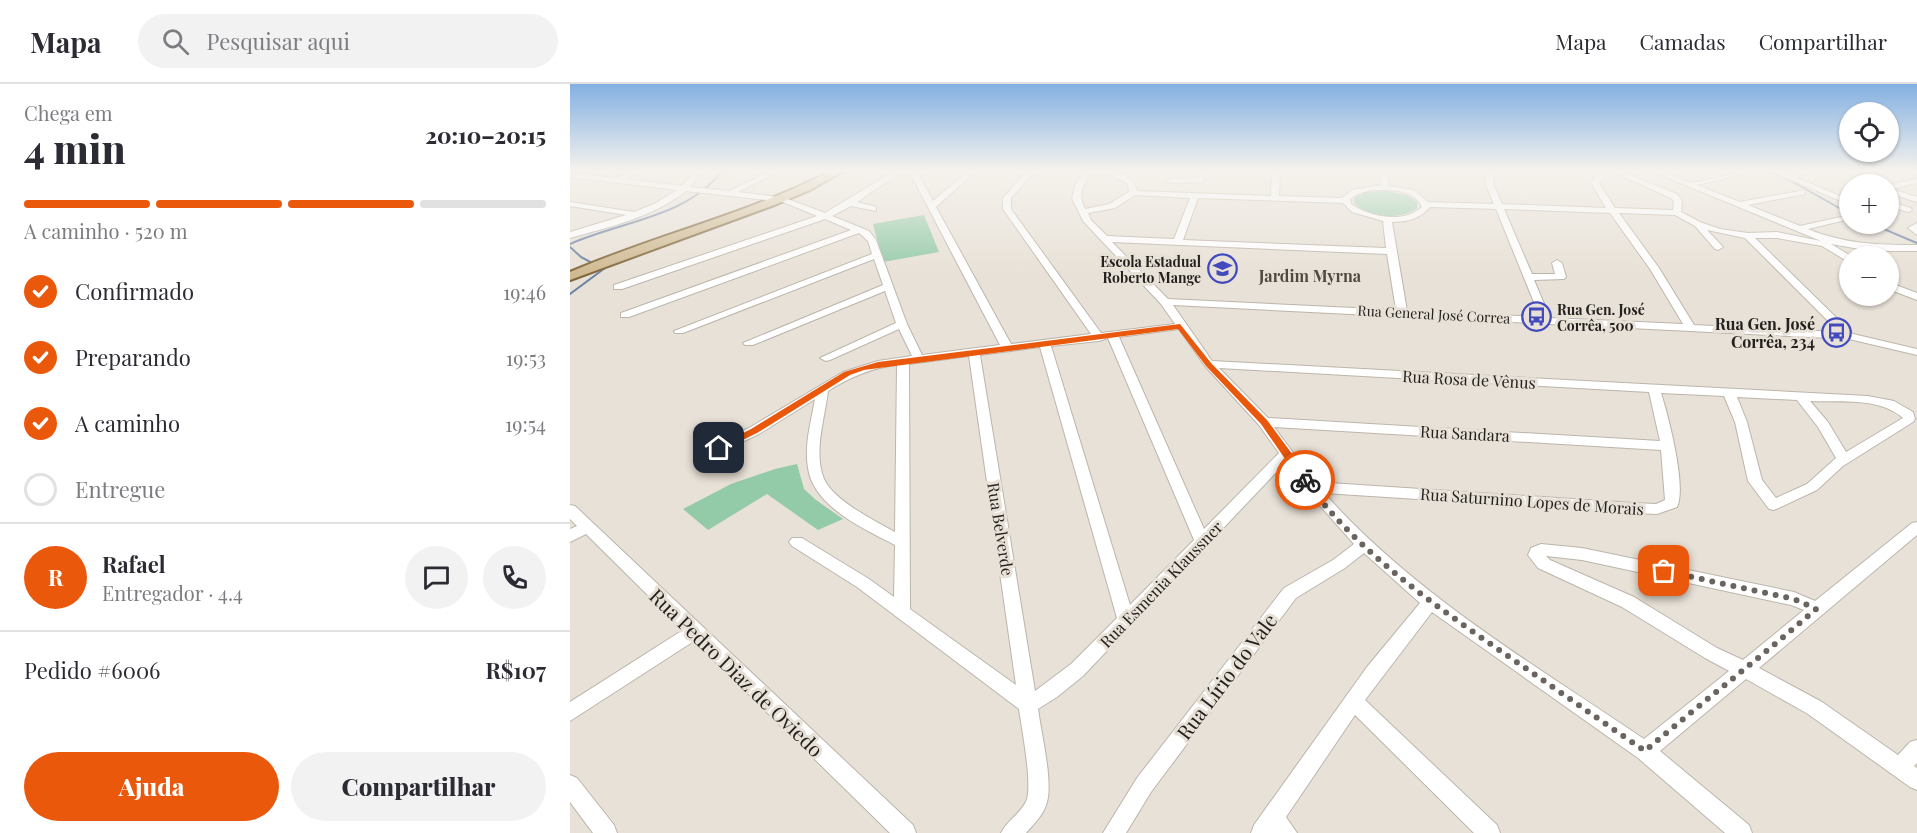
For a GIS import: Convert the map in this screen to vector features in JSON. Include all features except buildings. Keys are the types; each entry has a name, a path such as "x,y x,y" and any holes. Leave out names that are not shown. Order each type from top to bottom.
{"main road":[{"path":"570,276 596,264 761,206"}],"street":[{"path":"583,206 634,214"},
{"path":"570,235 657,206"},
{"path":"799,206 870,235 902,324 919,360"},
{"path":"618,287 826,216 846,206"},
{"path":"859,206 873,209"},
{"path":"1007,206 1106,337 1202,541"},
{"path":"1079,206 1086,221 1165,302 1209,364 1264,422 1311,488 1364,545 1430,602 1645,751 1737,832"},
{"path":"1082,212 1112,206"},
{"path":"1178,241 1191,206"},
{"path":"1348,206 1356,212 1388,219 1402,219 1419,214 1425,210 1426,206"},
{"path":"1546,320 1500,206 1677,213 1697,224 1718,231 1748,236 1777,235 1871,248 1917,248"},
{"path":"1609,206 1672,295 1690,327"},
{"path":"1677,213 1678,206"},
{"path":"1738,206 1798,229 1827,243 1839,252"},
{"path":"932,207 1008,349"},
{"path":"1899,207 1908,210"},
{"path":"1798,229 1839,218"},
{"path":"1388,219 1402,312"},
{"path":"1697,224 1718,247"},
{"path":"1917,226 1912,228 1917,232"},
{"path":"625,315 860,230"},
{"path":"1748,236 1849,336"},
{"path":"1105,239 1392,251"},
{"path":"679,331 877,255"},
{"path":"1528,277 1560,278 1557,263"},
{"path":"749,343 888,286"},
{"path":"1899,290 1917,297"},
{"name":"Rua General José Correa","path":"1165,302 1849,336 1917,352"},
{"path":"826,358 902,324"},
{"path":"701,456 754,431 847,374 861,369 1180,326"},
{"path":"1045,345 1126,620"},
{"name":"Rua Belverde","path":"975,353 1038,784 1037,801 1031,812 1012,833"},
{"path":"902,611 903,362"},
{"name":"Rua Rosa de Vênus","path":"1209,364 1800,396 1882,402 1898,407 1910,415 1909,419 1900,426 1844,460 1812,487 1774,505 1755,481 1741,422 1729,393"},
{"name":"Rua Saturnino Lopes de Morais","path":"1311,488 1656,509 1669,506 1673,499 1660,408 1654,389"},
{"path":"822,391 815,445 817,481 826,492 850,512 874,529 902,542"},
{"path":"1800,396 1823,425 1844,460"},
{"name":"Rua Sandara","path":"1264,422 1666,446"},
{"name":"Rua Esmenia Klaussner","path":"1028,705 1051,691 1077,670 1286,454"},
{"name":"Rua Pedro Diaz de Oviedo","path":"570,510 578,532 696,631 905,833"},
{"path":"1645,751 1917,527"},
{"path":"797,542 863,583 1028,705"},
{"name":"Rua Lírio do Vale","path":"1113,833 1151,776 1290,593 1339,564 1364,545"},
{"path":"1816,609 1794,599 1726,584 1568,552 1536,552 1538,559 1544,564 1628,602 1711,653 1815,708 1917,780"},
{"path":"1274,828 1324,742 1373,674 1430,602"},
{"path":"570,712 696,631"},
{"path":"1354,702 1489,833"},
{"path":"1900,768 1917,749"},
{"path":"570,785 606,833"}],"green space":[{"path":"1358,206 1417,206 1410,212 1393,216 1375,215"},
{"path":"924,215 939,252 883,262 873,224"},
{"path":"797,464 804,489 843,519 818,530 767,494 708,530 683,509 731,484"}],"waterway":[{"path":"570,244 677,206"},
{"path":"1896,234 1917,243"},
{"path":"570,247 581,257 594,264"},
{"path":"570,294 605,268 601,266"}],"way so far":[{"path":"1305,480 1336,518 1430,602 1645,751 1712,694 1746,670 1816,609 1794,599 1664,571"}],"place":[{"name":"Escola Estadual Roberto Mange","path":"1222,269"},
{"name":"Rua Gen. José Corrêa, 500","path":"1536,317"},
{"name":"Rua Gen. José Corrêa, 234","path":"1836,332"}],"district":[{"name":"Jardim Myrna","path":"1310,275"}],"route":[{"path":"719,448 799,405 847,374 878,364 1100,338 1180,326 1209,364 1264,422 1305,480"}]}
